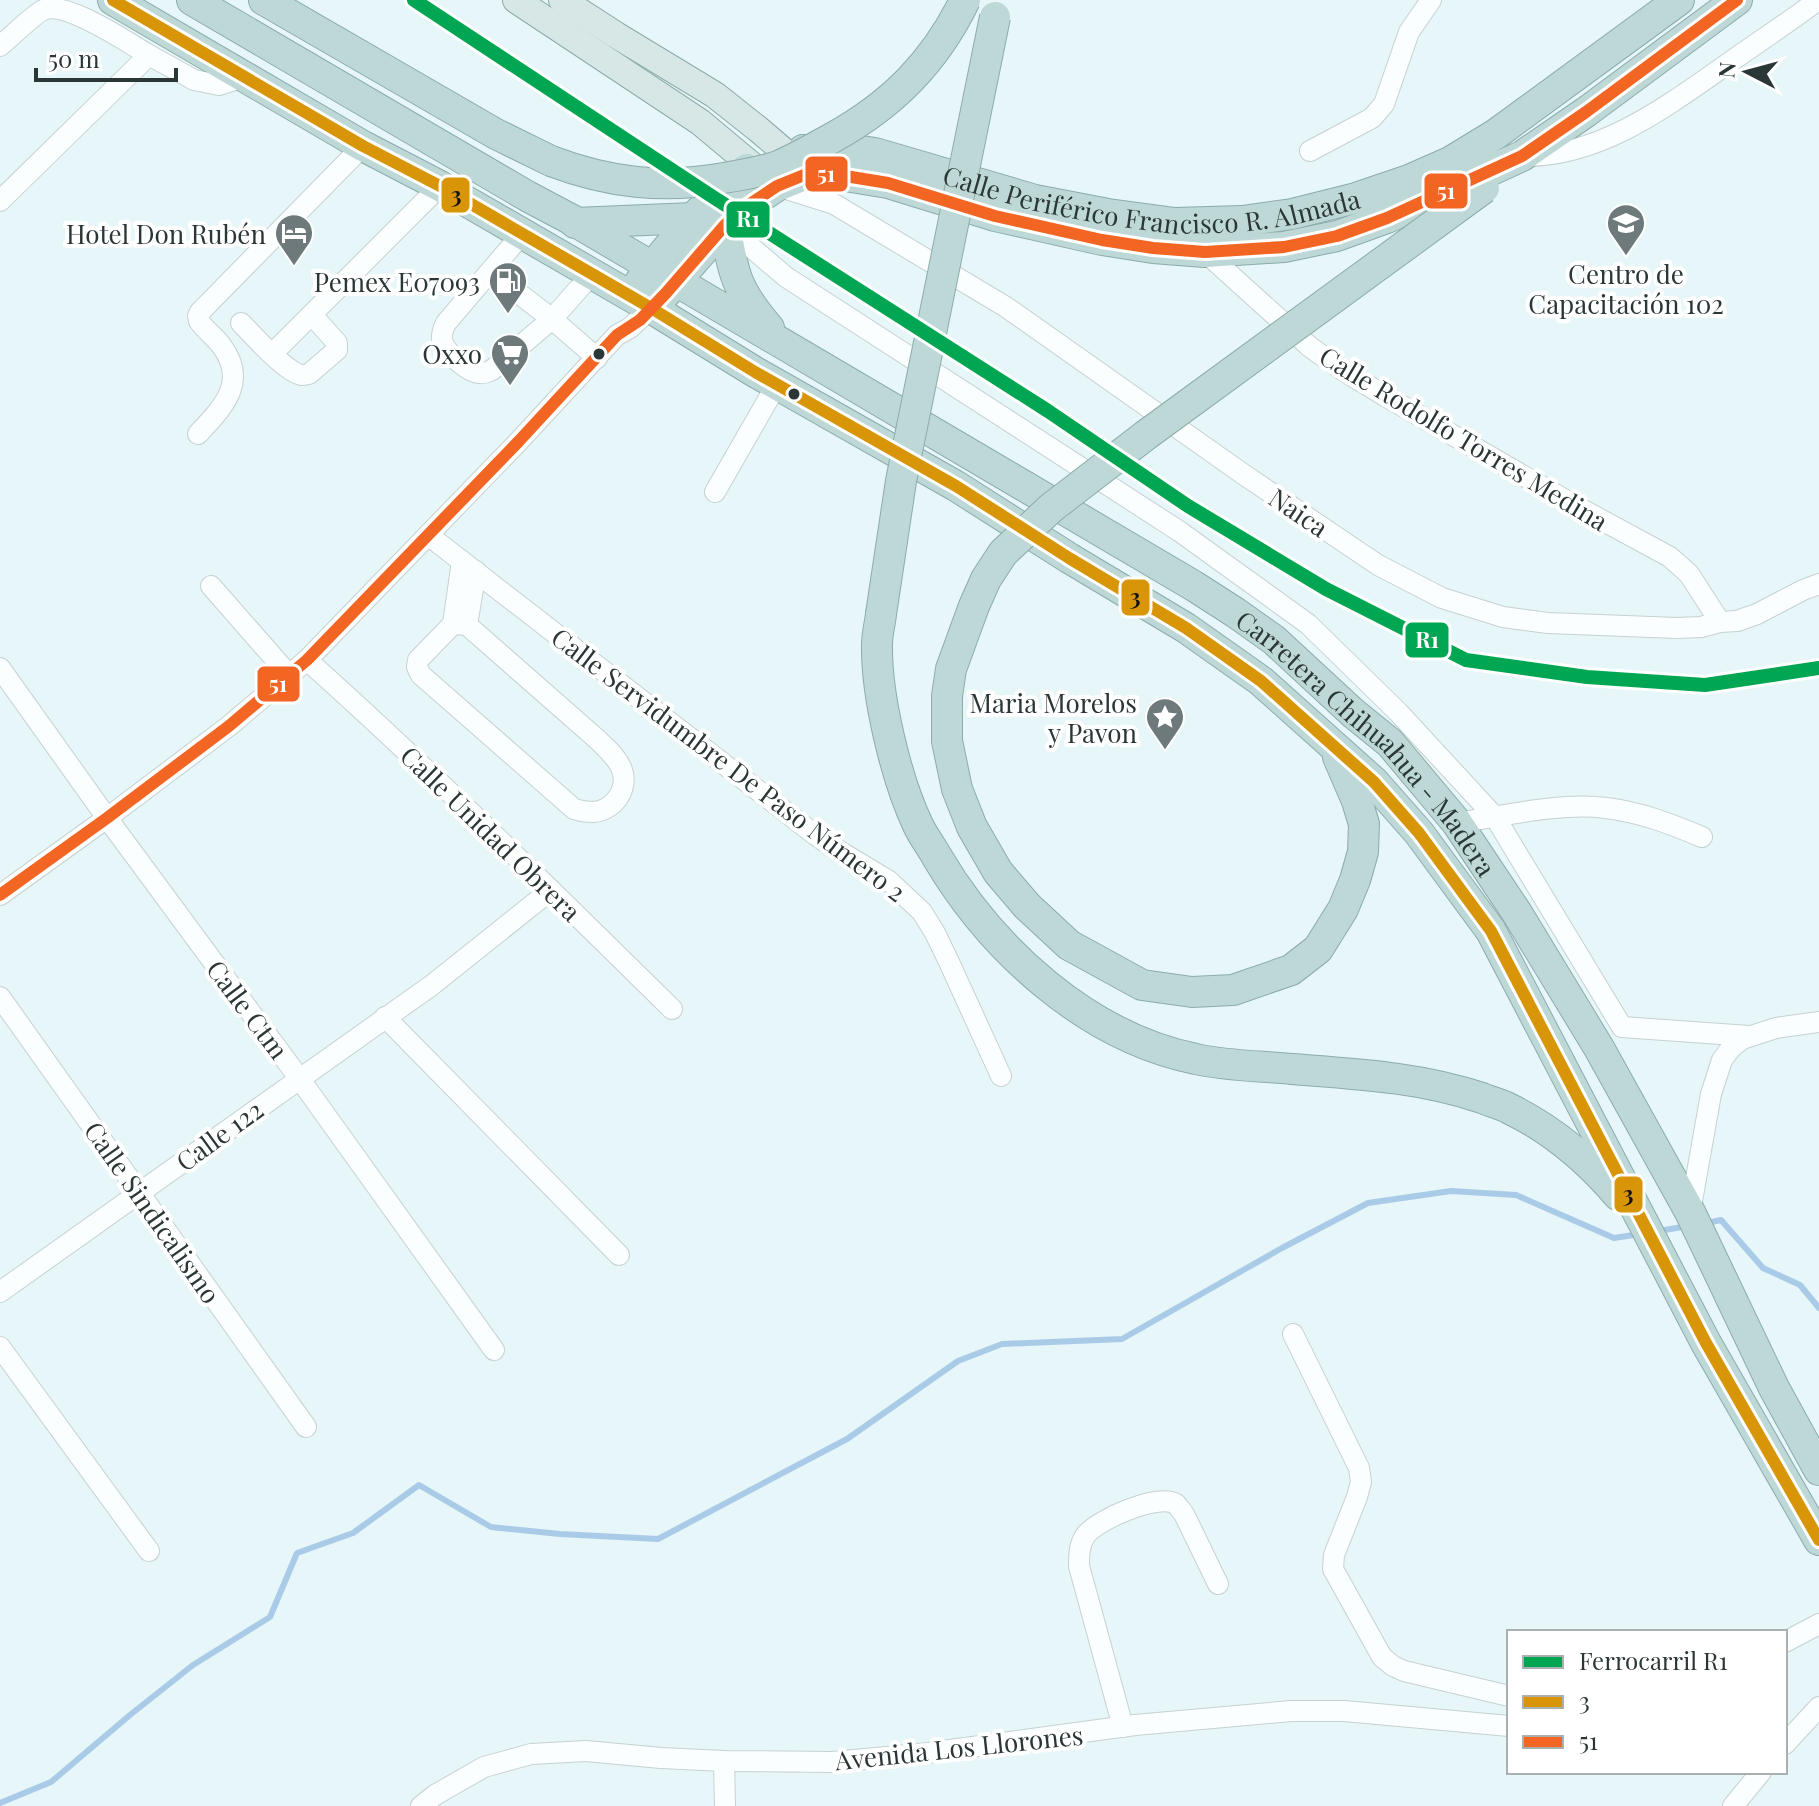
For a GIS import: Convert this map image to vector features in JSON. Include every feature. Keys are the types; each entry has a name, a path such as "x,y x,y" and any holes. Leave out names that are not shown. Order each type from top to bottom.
{"highway":[{"name":"Carretera Chihuahua - Madera","path":"113,0 956,486 1186,628 1261,681 1374,782 1419,833 1491,931 1706,1343 1819,1540"},
{"name":"Carretera Chihuahua - Madera","path":"192,0 576,222 1236,613 1274,640 1390,743 1457,823 1517,913 1599,1048 1693,1220 1774,1388 1819,1470"},
{"path":"264,0 484,128 551,161 611,179 665,184 718,180 774,167 841,133 869,115 924,66 965,0"},
{"name":"Calle Periférico Francisco R. Almada","path":"664,275 693,218 729,182 751,166 786,153 822,149 875,153 1035,200 1175,223 1242,221 1292,214 1356,198 1450,162 1496,134 1679,0"},
{"name":"Calle Periférico Francisco R. Almada","path":"640,302 664,275 738,212 777,186 809,173 888,183 995,216 1153,248 1205,252 1284,247 1337,236 1387,218 1514,160 1598,103 1737,0"},
{"path":"997,9 901,481 877,644 885,717 900,778 918,825 965,899 1003,943 1069,1003 1107,1027 1196,1059 1410,1080 1468,1093 1509,1108 1553,1134 1605,1180 1645,1229"},
{"path":"1334,748 1364,824 1363,852 1343,909 1318,949 1291,970 1233,990 1192,992 1142,985 1069,945 1027,906 998,872 972,827 957,789 947,741 947,696 951,669 986,579 1003,553 1051,508 1484,188 1514,160"},
{"path":"556,254 576,222 693,218"},
{"path":"725,225 737,284 749,304 784,345"}],"main road":[{"path":"516,0 700,122 777,186"},
{"path":"562,0 715,95 809,173"}],"street":[{"path":"1310,151 1372,118 1384,104 1409,32 1431,0"},
{"path":"0,46 43,11 55,8 71,11 194,80 219,85 244,77"},
{"path":"1514,160 1566,153 1628,127 1816,8"},
{"path":"0,201 149,55"},
{"path":"198,434 221,408 233,387 226,354 199,321 200,312 363,146"},
{"name":"Naica","path":"809,173 834,204"},
{"path":"272,354 440,186"},
{"name":"Naica","path":"777,186 834,204 1006,307 1378,565 1442,598 1503,617 1548,623 1677,628 1737,621 1819,584"},
{"path":"725,225 786,277 1179,531 1308,624 1399,713 1495,817 1622,1027 1749,1036"},
{"path":"522,234 443,329 443,343 470,370 484,373 492,370 552,319 591,275"},
{"name":"Calle Rodolfo Torres Medina","path":"1205,252 1310,347 1341,369 1574,505 1670,557 1689,574 1720,622"},
{"path":"491,272 597,358"},
{"path":"0,895 229,726 307,660 617,335 630,328 640,302"},
{"path":"241,323 272,354 295,373 304,376 335,353 337,343 312,315"},
{"path":"715,492 777,384"},
{"name":"Calle Servidumbre De Paso Número 2","path":"428,535 809,830 889,881 907,897 922,912 935,933 1001,1076"},
{"path":"460,625 614,755 623,771 624,781 622,792 608,809 591,813 574,809 421,675 417,667 422,654 460,625 469,566"},
{"path":"211,586 289,675"},
{"name":"Calle Unidad Obrera","path":"307,660 379,725 672,1009"},
{"name":"Calle Ctm","path":"0,668 494,1350"},
{"path":"1457,823 1563,807 1604,807 1649,816 1702,837"},
{"name":"Calle 122","path":"0,1292 432,985 551,890"},
{"name":"Calle Sindicalismo","path":"0,997 306,1427"},
{"path":"385,1017 619,1255"},
{"path":"1693,1220 1717,1074 1722,1060 1731,1048 1749,1036 1776,1028 1819,1022"},
{"path":"1293,1334 1359,1468 1361,1482 1334,1555 1333,1569 1382,1657 1404,1671 1507,1696"},
{"path":"0,1347 149,1551"},
{"path":"1123,1727 1079,1566 1079,1550 1084,1537 1094,1526 1143,1503 1164,1501 1176,1504 1184,1514 1218,1584"},
{"path":"1787,1641 1819,1624"},
{"path":"1787,1742 1819,1707"},
{"name":"Avenida Los Llorones","path":"421,1806 484,1767 531,1754 586,1751 724,1761 846,1761 1123,1727 1291,1711 1344,1711 1507,1726"},
{"path":"724,1761 725,1806"},
{"path":"1733,1806 1759,1774"}],"waterway":[{"path":"0,1803 51,1782 193,1665 270,1617 297,1553 353,1533 419,1485 491,1527 658,1539 847,1439 958,1361 1002,1344 1122,1339 1368,1203 1451,1191 1516,1195 1614,1238 1640,1234"},
{"path":"1707,1223 1721,1220 1763,1268 1800,1285 1819,1308"},
{"path":"1659,1231 1688,1226"}],"rail line":[{"name":"R1","path":"414,0 713,197 1048,411 1188,506 1326,589 1466,660 1587,677 1705,685 1819,668"}],"transit line":[{"name":"3","path":"113,0 956,486 1186,628 1261,681 1374,782 1419,833 1491,931 1706,1343 1819,1540"},
{"name":"51","path":"0,895 229,726 307,660 617,335 640,320 666,293 725,225 738,212 777,186 809,173 839,175 888,183 995,216 1102,240 1205,252 1284,247 1337,236 1387,218 1522,156 1737,0"}],"place":[{"name":"Centro de Capacitación 102","path":"1626,257"},
{"name":"Hotel Don Rubén","path":"294,267"},
{"name":"Pemex E07093","path":"508,315"},
{"name":"Oxxo","path":"510,387"},
{"name":"Maria Morelos y Pavon","path":"1165,751"}]}
